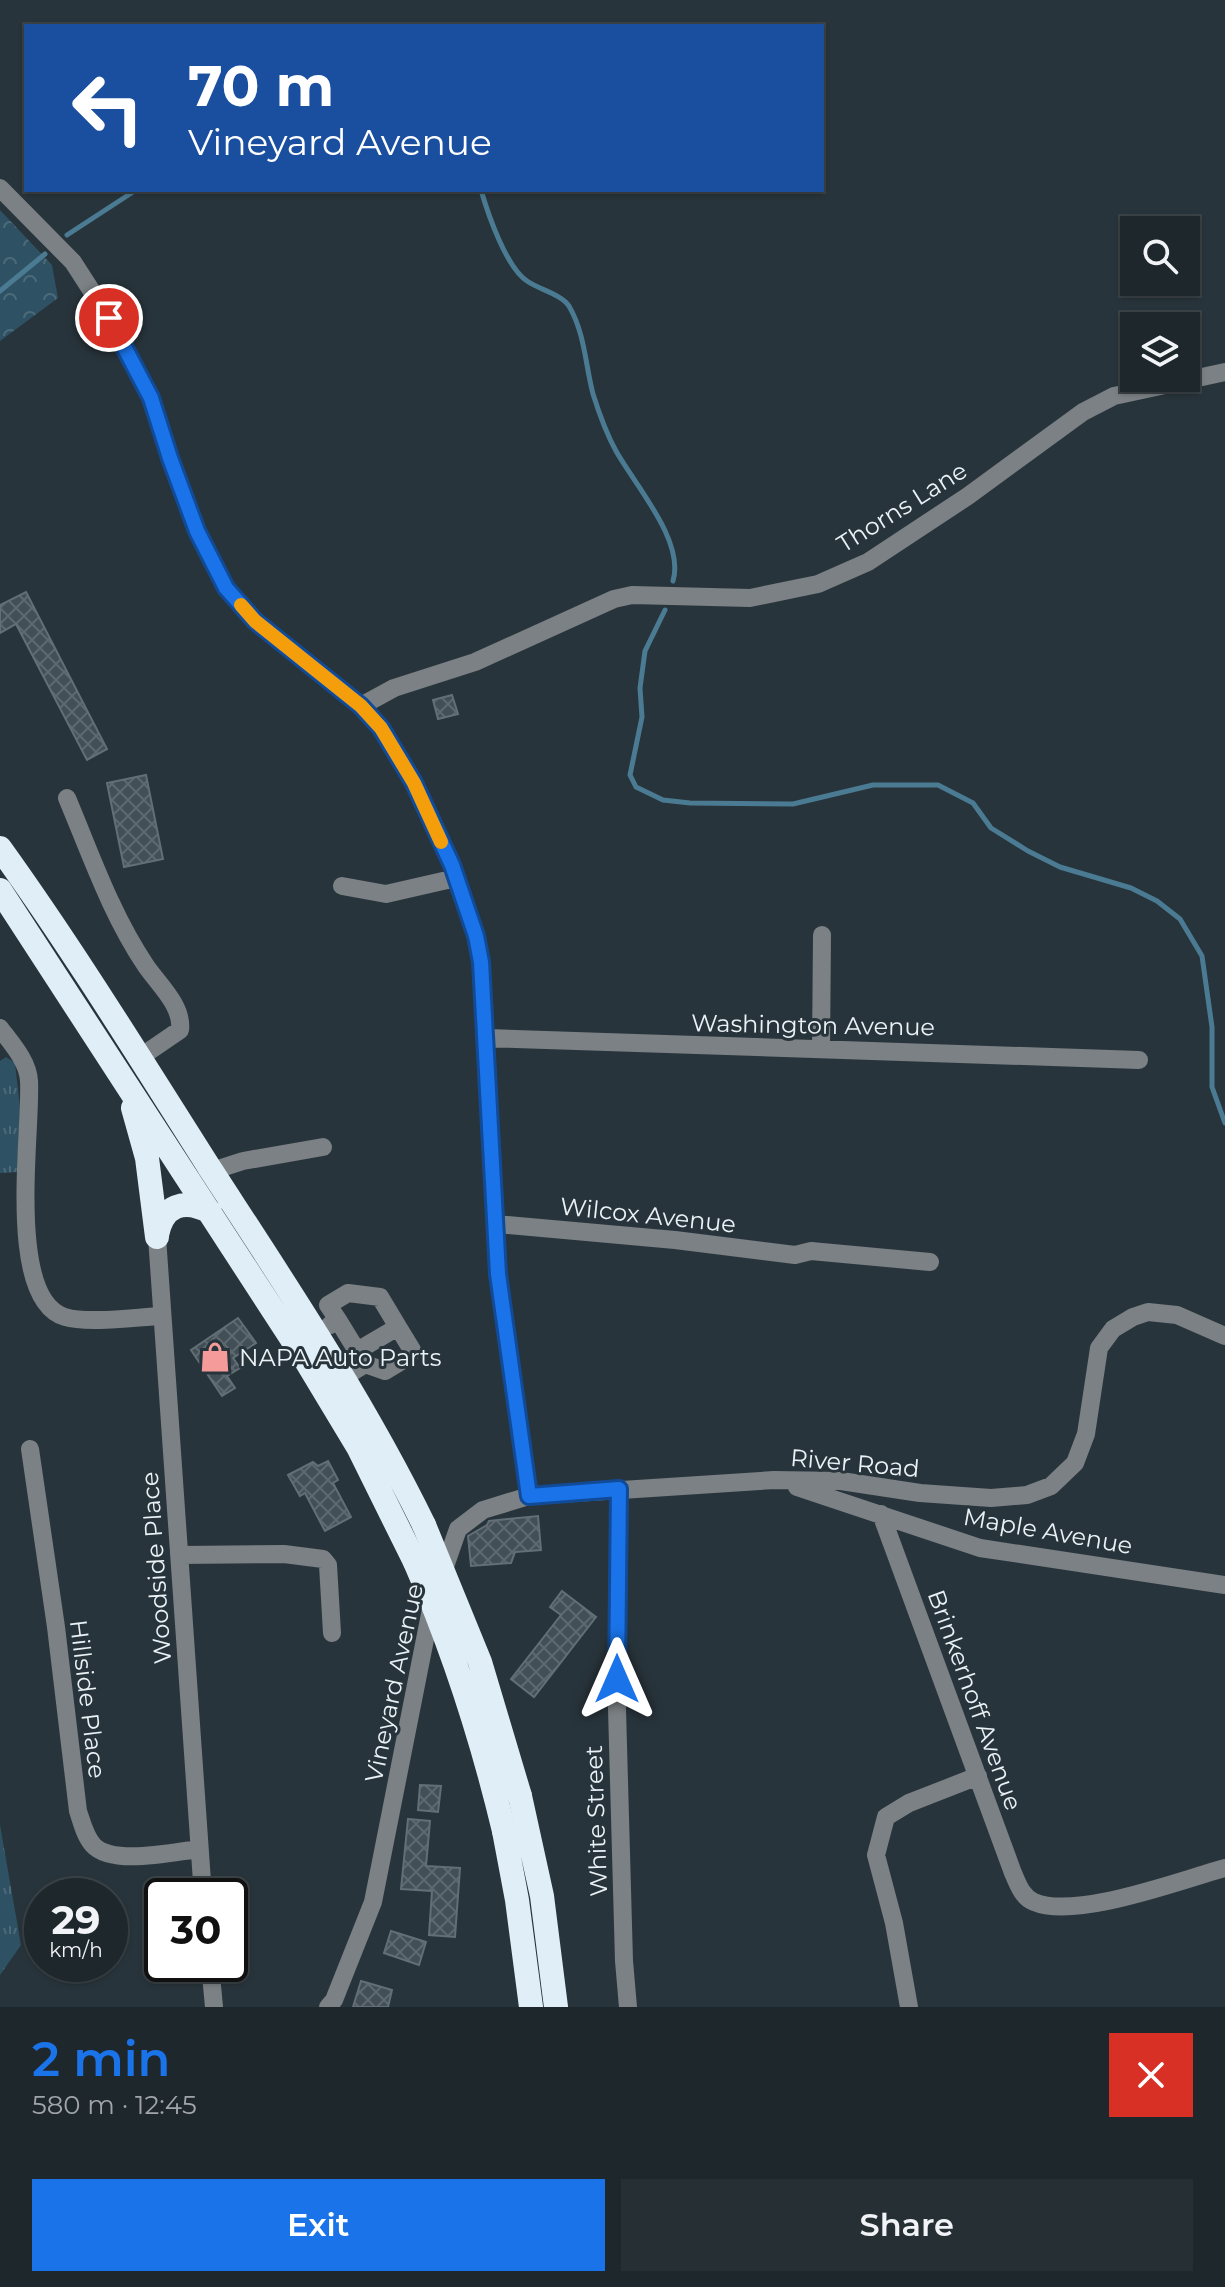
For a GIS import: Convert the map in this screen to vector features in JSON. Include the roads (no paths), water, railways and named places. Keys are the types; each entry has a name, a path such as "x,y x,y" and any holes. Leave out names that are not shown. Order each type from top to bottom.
{"highway":[{"path":"0,848 316,1333 355,1364 379,1436 424,1525 480,1662 520,1796 542,1896 556,2007"},
{"path":"0,890 346,1426 381,1490 415,1562 467,1699 504,1831 531,2007"},
{"path":"113,1062 142,1135 157,1237"},
{"path":"157,1237 165,1214 173,1207 197,1205 210,1212"}],"street":[{"path":"0,188 73,262 109,318 151,398 197,531 226,588 255,621 361,706 381,728 414,783 456,878 476,936 487,1038 498,1274 529,1496"},
{"name":"Thorns Lane","path":"361,706 394,688 475,662 614,599 632,595 750,598 818,584 868,562 968,496 1083,412 1114,396 1225,372"},
{"path":"67,798 102,888 144,963 176,1007 181,1019 180,1030 139,1058"},
{"path":"342,886 386,894 456,878"},
{"path":"821,1049 822,935"},
{"path":"0,1028 19,1053 29,1078 24,1201 31,1254 41,1296 51,1310 65,1317 162,1316"},
{"name":"Washington Avenue","path":"487,1038 1139,1060"},
{"path":"212,1171 243,1161 323,1147"},
{"name":"Wilcox Avenue","path":"497,1224 675,1240 795,1255 811,1251 930,1262"},
{"name":"Woodside Place","path":"157,1237 201,1878"},
{"path":"348,1293 380,1297 412,1350 408,1357 385,1371 355,1364 338,1320 328,1305 348,1293"},
{"name":"River Road","path":"619,1489 774,1480 841,1481 931,1494 991,1498 1027,1495 1051,1486 1075,1463 1086,1434 1099,1348 1113,1329 1148,1312 1177,1315 1225,1336"},
{"path":"316,1333 338,1320"},
{"path":"355,1364 398,1327"},
{"name":"Hillside Place","path":"30,1449 78,1811 85,1834 95,1847 110,1855 199,1849"},
{"name":"Maple Avenue","path":"774,1480 980,1548 1225,1585"},
{"name":"Vineyard Avenue","path":"328,2007 334,2000 373,1902 429,1611 458,1529 483,1510 529,1496 619,1489"},
{"name":"White Street","path":"619,1489 617,1709 628,2007"},
{"name":"Brinkerhoff Avenue","path":"881,1514 1023,1893 1030,1899 1053,1906 1097,1904 1225,1868"},
{"path":"179,1555 284,1554 323,1559 328,1565 332,1633"},
{"path":"909,2007 894,1923 876,1855 886,1817 909,1803 978,1776"},
{"path":"212,1982 214,2007"}],"waterway":[{"path":"67,235 133,192"},
{"path":"482,192 499,239 519,274 569,306 582,338 600,416 616,451 656,514 672,549 675,565 673,581"},
{"path":"0,291 45,254"},
{"path":"665,610 645,651 640,688 642,717 630,775 636,787 663,800 690,803 793,804 873,785 938,785 973,803 991,828 1028,851 1060,867 1131,888 1157,901 1180,919 1202,956 1212,1027 1212,1087 1225,1123"}],"place":[{"name":"NAPA Auto Parts","path":"215,1357"}]}
